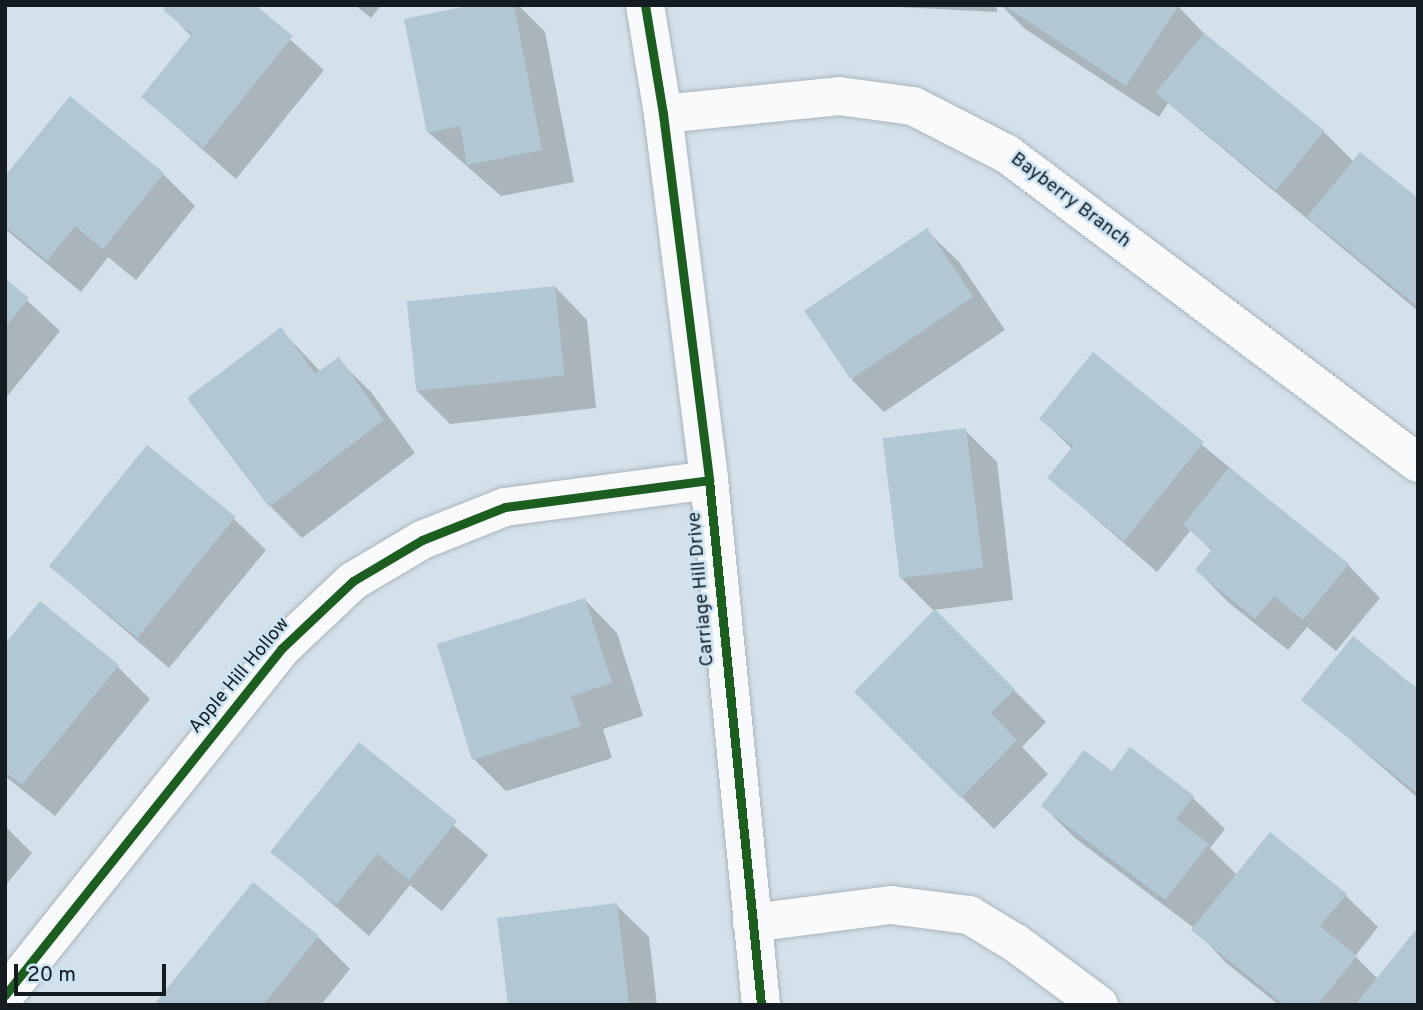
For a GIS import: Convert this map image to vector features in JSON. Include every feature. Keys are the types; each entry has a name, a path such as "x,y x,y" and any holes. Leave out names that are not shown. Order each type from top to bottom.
{"street":[{"name":"Carriage Hill Drive","path":"645,5 663,114 709,480 761,1005"},
{"name":"Bayberry Branch","path":"663,114 839,96 914,106 1007,154 1418,463"},
{"name":"Apple Hill Hollow","path":"5,995 281,649 353,581 422,540 505,507 709,480"},
{"path":"752,923 891,905 969,915 1017,944 1099,1005"}],"building":[{"path":"167,5 255,5 293,36 203,148 141,97 192,34 163,10"},
{"path":"472,5 514,5 542,150 467,165 460,126 427,133 404,19"},
{"path":"1003,5 1179,5 1126,86"},
{"path":"1204,33 1324,131 1276,190 1156,93"},
{"path":"70,96 164,173 103,249 75,226 47,261 5,226 5,176"},
{"path":"1360,152 1418,198 1418,307 1307,217"},
{"path":"927,228 973,297 851,380 804,311"},
{"path":"5,278 29,298 5,327"},
{"path":"555,286 564,376 416,391 407,302"},
{"path":"281,327 315,374 339,357 384,420 269,507 187,398"},
{"path":"1093,352 1204,442 1124,541 1047,478 1073,446 1039,419"},
{"path":"966,428 983,568 900,578 883,438"},
{"path":"147,445 236,517 137,638 49,566"},
{"path":"1229,467 1349,564 1303,620 1274,596 1255,619 1195,570 1212,549 1183,525"},
{"path":"585,598 612,683 571,696 581,726 472,760 437,644"},
{"path":"40,601 119,665 22,785 5,772 5,644"},
{"path":"935,609 1015,689 991,713 1017,740 961,798 854,692"},
{"path":"1353,636 1415,687 1418,684 1418,794 1301,700"},
{"path":"359,742 457,821 409,880 377,854 336,905 270,852"},
{"path":"1130,747 1194,796 1176,819 1209,844 1165,900 1041,806 1084,750 1112,771"},
{"path":"1270,832 1347,894 1320,926 1357,956 1317,1005 1284,1005 1191,930"},
{"path":"253,882 319,936 263,1005 159,1005 156,1002"},
{"path":"617,903 629,1005 508,1005 497,918"},
{"path":"1418,927 1418,1005 1355,1005"}],"cycle path":[{"path":"645,5 663,114 709,480 761,1005"},
{"path":"5,995 281,649 353,581 422,540 505,507 709,480"}]}
